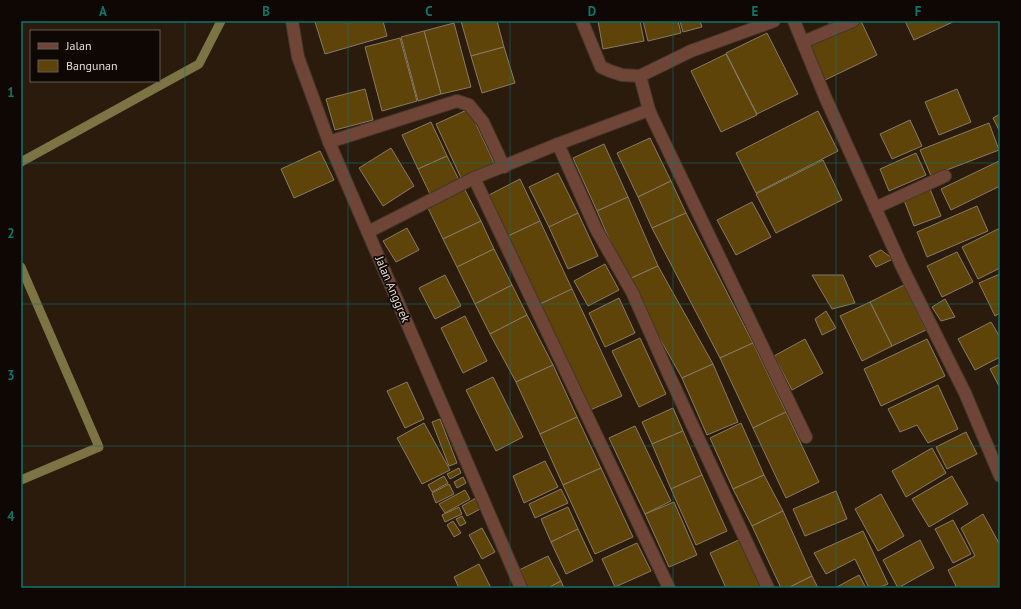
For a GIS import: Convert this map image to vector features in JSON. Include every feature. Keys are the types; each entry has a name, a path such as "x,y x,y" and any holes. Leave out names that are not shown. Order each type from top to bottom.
{"street":[{"name":"Jalan Anggrek","path":"292,21 298,57 329,142 521,588"},
{"path":"582,21 601,66 622,75 640,76 691,51 774,21"},
{"path":"794,21 826,99 875,208 902,267 965,393 1000,476"},
{"path":"802,42 853,21"},
{"path":"640,76 649,110 806,437"},
{"path":"329,142 457,101 470,104 483,122 504,166"},
{"path":"368,232 474,178 558,144 649,110"},
{"path":"558,144 596,229 632,292 768,588"},
{"path":"875,208 945,176"},
{"path":"474,178 669,588"}],"building":[{"path":"383,21 387,36 325,54 315,22"},
{"path":"461,21 497,21 504,47 471,56"},
{"path":"598,21 640,21 644,41 603,49"},
{"path":"643,21 678,21 681,33 648,41"},
{"path":"680,21 700,21 702,27 683,32"},
{"path":"828,21 839,21 830,25"},
{"path":"861,21 877,55 825,80 808,45"},
{"path":"905,21 955,21 914,40"},
{"path":"454,23 471,87 441,94 424,31"},
{"path":"424,31 441,94 418,101 401,37"},
{"path":"767,33 798,94 757,114 726,53"},
{"path":"400,38 417,101 382,111 365,47"},
{"path":"504,47 515,83 482,93 471,56"},
{"path":"726,54 757,115 721,132 691,71"},
{"path":"365,89 373,120 335,130 326,99"},
{"path":"957,89 971,122 939,135 925,102"},
{"path":"469,109 495,165 462,180 436,124"},
{"path":"818,111 838,151 756,193 736,153"},
{"path":"1000,114 1000,132 993,118"},
{"path":"910,120 922,146 892,159 880,134"},
{"path":"431,122 447,156 418,169 402,135"},
{"path":"989,123 999,150 931,176 920,150"},
{"path":"650,138 671,181 638,197 617,153"},
{"path":"604,144 628,197 597,211 573,158"},
{"path":"391,148 414,186 383,206 359,168"},
{"path":"320,151 334,180 294,198 281,169"},
{"path":"916,153 926,175 889,191 880,169"},
{"path":"447,156 459,180 430,194 418,169"},
{"path":"823,160 842,200 776,233 756,194"},
{"path":"999,161 1000,186 951,210 941,189"},
{"path":"558,173 578,213 549,227 529,187"},
{"path":"520,179 540,221 506,237 487,196"},
{"path":"671,181 686,213 652,228 638,197"},
{"path":"464,188 481,221 443,239 427,206"},
{"path":"930,189 941,216 914,226 904,200"},
{"path":"628,197 658,266 627,280 597,211"},
{"path":"752,202 771,237 736,255 717,220"},
{"path":"977,206 988,231 927,257 917,232"},
{"path":"578,213 598,256 568,269 549,227"},
{"path":"686,213 753,343 720,358 652,228"},
{"path":"481,221 494,249 457,267 443,239"},
{"path":"540,221 572,289 538,305 506,237"},
{"path":"407,228 419,250 396,262 383,241"},
{"path":"1000,228 1000,268 978,279 962,247"},
{"path":"494,249 512,285 475,304 457,267"},
{"path":"881,250 893,259 876,267 869,256"},
{"path":"957,252 973,282 942,297 927,266"},
{"path":"605,264 619,290 588,306 574,281"},
{"path":"658,266 713,364 682,378 627,280"},
{"path":"1000,274 1000,313 995,316 979,283"},
{"path":"445,275 461,306 435,319 419,288"},
{"path":"812,275 843,275 855,303 832,309"},
{"path":"512,285 527,315 490,334 475,304"},
{"path":"904,285 926,330 892,346 870,302"},
{"path":"572,289 622,396 588,411 538,305"},
{"path":"619,298 635,333 605,347 589,313"},
{"path":"945,299 955,317 941,321 932,307"},
{"path":"870,302 892,346 862,361 840,316"},
{"path":"826,311 836,328 822,335 815,319"},
{"path":"527,315 553,365 516,382 490,334"},
{"path":"465,316 487,361 463,373 441,328"},
{"path":"991,322 1000,337 1000,357 975,370 958,339"},
{"path":"640,338 666,394 639,407 612,351"},
{"path":"805,339 823,373 792,390 774,356"},
{"path":"927,339 945,376 881,406 864,369"},
{"path":"753,343 786,412 753,428 720,358"},
{"path":"713,364 738,422 707,435 682,378"},
{"path":"1000,364 1000,388 990,369"},
{"path":"553,365 577,417 540,434 516,382"},
{"path":"493,377 523,437 496,451 466,390"},
{"path":"407,382 424,419 405,428 387,391"},
{"path":"938,385 958,429 928,443 917,425 900,432 888,409"},
{"path":"673,408 683,431 652,444 642,422"},
{"path":"786,412 819,482 786,498 753,428"},
{"path":"577,417 601,468 563,485 540,434"},
{"path":"440,419 457,463 449,466 432,422"},
{"path":"424,423 450,470 422,484 397,438"},
{"path":"741,423 764,475 733,489 710,438"},
{"path":"635,426 671,501 645,514 609,438"},
{"path":"683,431 702,475 671,489 652,444"},
{"path":"966,432 977,454 947,469 936,447"},
{"path":"932,448 946,473 906,497 892,471"},
{"path":"545,461 558,487 524,503 513,476"},
{"path":"459,468 461,473 450,479 447,474"},
{"path":"601,468 633,537 595,554 563,485"},
{"path":"702,475 727,531 696,545 671,489"},
{"path":"764,475 783,511 752,526 733,489"},
{"path":"444,476 448,483 432,492 428,485"},
{"path":"952,476 968,504 929,527 912,499"},
{"path":"463,477 466,483 457,488 454,482"},
{"path":"449,484 454,494 436,503 432,493"},
{"path":"561,489 568,503 535,518 529,504"},
{"path":"465,490 470,499 445,513 439,504"},
{"path":"836,491 847,519 805,536 793,509"},
{"path":"881,494 904,536 878,551 855,509"},
{"path":"476,498 482,508 467,516 462,506"},
{"path":"674,502 697,555 669,567 645,514"},
{"path":"459,507 462,514 445,522 442,515"},
{"path":"568,507 578,529 551,542 541,519"},
{"path":"783,511 812,576 788,588 781,588 752,526"},
{"path":"983,514 1000,545 1000,588 957,588 948,570 975,556 961,528"},
{"path":"462,516 466,523 460,526 456,519"},
{"path":"953,520 971,554 953,563 935,529"},
{"path":"453,521 461,533 454,537 447,525"},
{"path":"482,528 495,552 482,559 469,535"},
{"path":"578,529 593,561 566,574 551,542"},
{"path":"863,531 888,584 878,588 869,588 855,559 826,574 814,553"},
{"path":"741,539 762,588 726,588 710,553"},
{"path":"920,540 934,568 898,588 883,560"},
{"path":"637,543 651,571 615,587 602,559"},
{"path":"548,556 561,581 548,588 525,588 517,571"},
{"path":"479,564 491,588 459,588 454,577"},
{"path":"859,575 866,588 835,588"},
{"path":"812,576 818,588 788,588"},
{"path":"561,581 564,588 548,588"}],"waterway":[{"path":"21,162 199,64 221,21"},
{"path":"21,267 99,447 21,480"}]}
